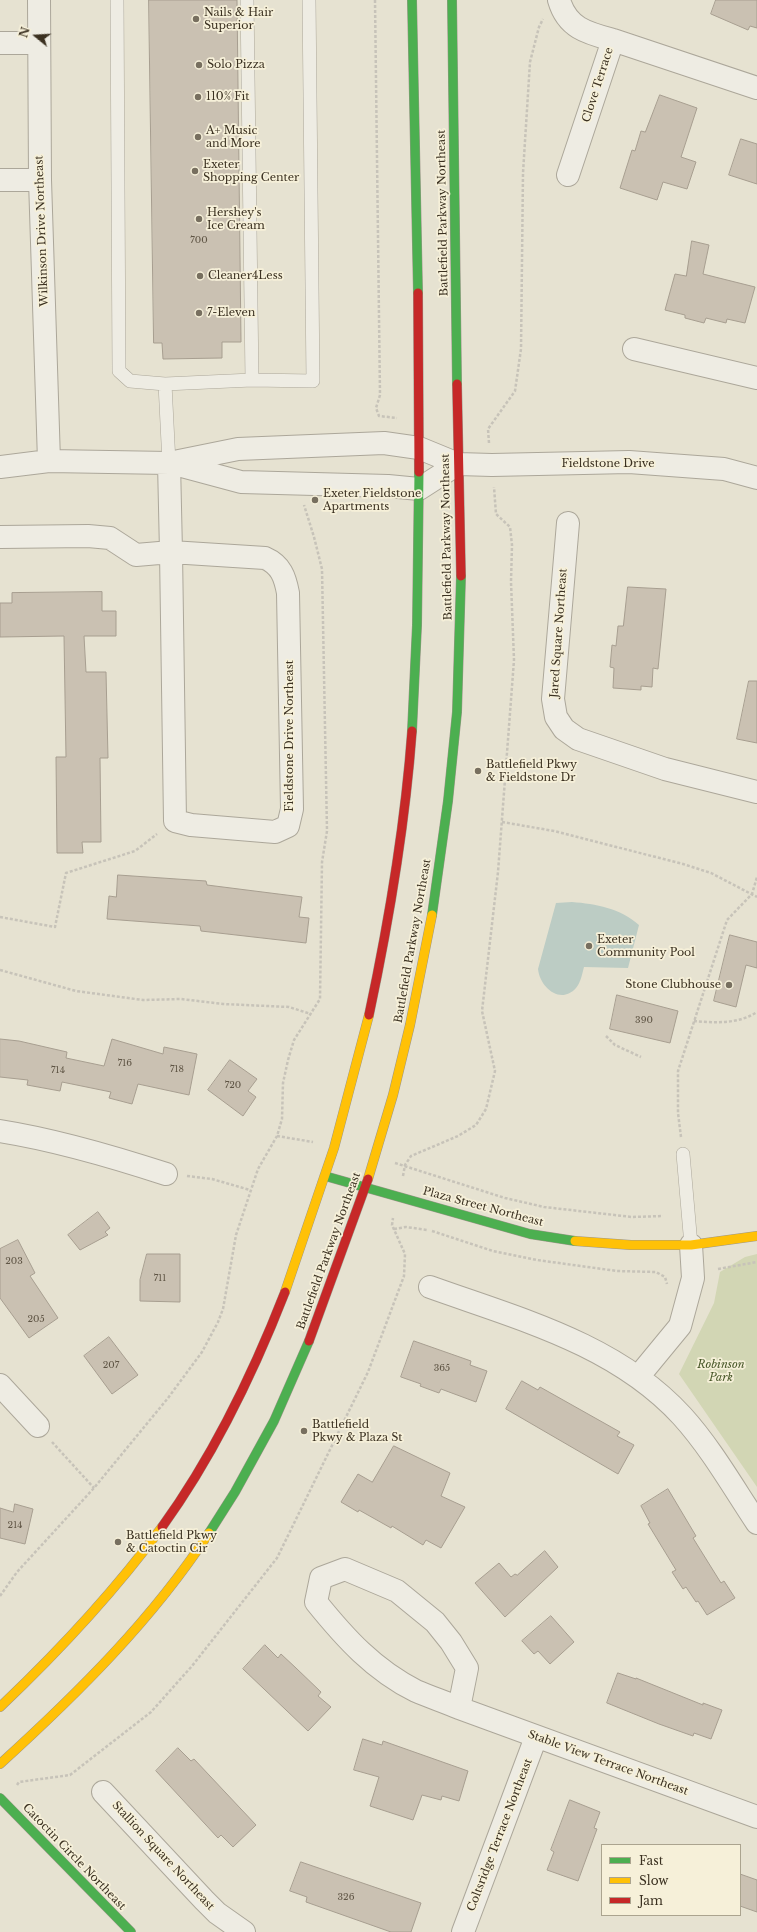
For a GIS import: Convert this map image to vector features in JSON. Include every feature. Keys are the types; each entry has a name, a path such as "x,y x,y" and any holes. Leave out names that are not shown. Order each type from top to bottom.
{"main road":[{"path":"0,1707 83,1625 156,1536 197,1474 237,1399 270,1326 306,1235 335,1147 375,989 396,874 412,737 417,623 419,448 412,0"},
{"name":"Battlefield Parkway Northeast","path":"0,1764 51,1718 132,1634 164,1596 198,1549 235,1492 274,1421 314,1330 366,1187 391,1102 410,1025 435,898 448,801 456,712 462,594 458,464 452,0"},
{"name":"Plaza Street Northeast","path":"325,1176 530,1234 575,1242 632,1245 691,1245 757,1236"},
{"name":"Catoctin Circle Northeast","path":"0,1798 131,1932"}],"street":[{"name":"Wilkinson Drive Northeast","path":"39,0 38,43 40,180 49,461"},
{"name":"Clove Terrace","path":"559,0 564,15 577,28 592,35 612,40 568,176"},
{"path":"612,40 757,88"},
{"path":"0,43 38,43"},
{"path":"0,180 40,180"},
{"path":"634,349 757,378"},
{"path":"0,467 49,461 169,463 238,449 384,443 419,448 458,464"},
{"name":"Fieldstone Drive","path":"458,464 492,465 629,462 724,469 757,478"},
{"path":"169,463 241,482 388,486 419,489 458,464"},
{"path":"169,463 175,821"},
{"name":"Jared Square Northeast","path":"568,523 553,700 556,718 564,729 578,738 665,769 757,792"},
{"name":"Fieldstone Drive Northeast","path":"0,537 88,536 110,538 136,555 171,552 265,558 274,562 284,575 288,593 292,809 288,826 275,832 191,825 175,821"},
{"path":"0,1131 34,1136 100,1152 166,1174"},
{"path":"638,1377 680,1326 693,1278 691,1245"},
{"path":"430,1287 592,1348 638,1377 656,1391 705,1445 757,1523"},
{"path":"0,1385 38,1426"},
{"name":"Stable View Terrace Northeast","path":"459,1708 467,1668 451,1642 435,1622 397,1591 345,1570 321,1578 316,1602 347,1639 379,1668 416,1690 459,1708 536,1738 757,1817"},
{"name":"Coltsridge Terrace Northeast","path":"463,1932 536,1738"},
{"name":"Stallion Square Northeast","path":"103,1792 217,1913 244,1932"}],"lane":[{"path":"117,0 119,371 130,381 165,384 252,380 312,381 309,0"},
{"path":"247,0 252,380"},
{"path":"165,384 169,463"},
{"path":"683,1154 691,1245"}],"path":[{"path":"375,0 380,387 380,395 376,408 379,416"},
{"path":"0,1596 17,1572 94,1488 168,1398 202,1352 213,1333 223,1309 236,1235 250,1190 258,1169 277,1136 282,1119 283,1082 294,1040 320,999 322,862 327,832 322,569 304,504 311,504"},
{"path":"0,917 55,927 66,873 135,851 175,821"},
{"path":"502,822 554,831 683,864 711,873 757,897"},
{"path":"683,1154 678,1113 678,1071 727,920 752,894 757,877"},
{"path":"0,970 76,991 143,1000 181,999 223,1004 289,1007 311,1014"},
{"path":"694,1021 712,1023 734,1021 757,1012"},
{"path":"606,1036 615,1045 641,1057"},
{"path":"277,1136 314,1142"},
{"path":"405,1166 475,1189 544,1207 632,1217 663,1216"},
{"path":"166,1174 212,1180 250,1190"},
{"path":"394,1229 406,1226 428,1230 493,1251 552,1263 617,1271 656,1272 665,1277 668,1289"},
{"path":"718,1269 757,1262"},
{"path":"38,1426 94,1488"}],"green space":[{"name":"Robinson Park","path":"757,1254 757,1487 679,1374 714,1303 720,1272 745,1257"}],"shaded area":[{"name":"Exeter Community Pool","path":"572,902 590,904 616,911 632,919 639,925 628,968 584,967 578,986 570,993 564,995 552,992 547,988 538,969 556,903"}],"building":[{"name":"Exeter Shopping Center","path":"149,0 237,0 241,342 222,342 222,358 163,359 162,343 154,343"},
{"path":"716,0 757,0 757,28 750,26 748,30 711,14"},
{"path":"660,95 697,108 681,157 696,162 687,189 663,182 657,200 620,188 632,150 635,151 641,131 645,132"},
{"path":"741,139 757,144 757,184 729,175"},
{"path":"692,241 709,245 703,274 755,287 745,323 727,319 726,323 706,318 704,323 685,318 685,315 665,310 675,274 686,276"},
{"path":"628,587 666,589 658,669 653,668 652,687 641,686 641,690 613,688 614,668 610,667 612,645 616,646 618,626 623,626"},
{"path":"102,592 102,611 116,611 116,636 84,636 86,672 106,672 108,758 100,758 101,842 82,842 83,853 57,853 56,757 66,757 64,636 0,637 0,603 12,603 12,593"},
{"path":"749,681 757,681 757,743 737,739"},
{"path":"118,875 206,881 207,885 302,897 299,917 309,918 306,943 201,931 200,926 107,919 109,896 116,897"},
{"name":"Stone Clubhouse","path":"730,935 757,942 757,968 746,965 736,1007 714,1001"},
{"path":"617,995 678,1011 670,1043 610,1029"},
{"path":"0,1039 19,1041 67,1052 66,1058 104,1066 112,1039 163,1054 164,1047 197,1054 189,1095 138,1084 132,1104 109,1098 111,1092 62,1082 60,1091 27,1085 28,1080 0,1077"},
{"path":"230,1060 257,1079 248,1091 256,1097 243,1116 208,1090"},
{"path":"98,1212 110,1228 105,1232 108,1235 80,1250 68,1235"},
{"path":"18,1240 35,1273 30,1276 58,1318 29,1338 0,1298 0,1249"},
{"path":"147,1254 180,1254 180,1302 140,1301 140,1280"},
{"path":"109,1337 138,1375 112,1394 84,1356"},
{"path":"414,1341 471,1361 470,1365 487,1371 476,1402 441,1389 439,1393 420,1386 421,1384 401,1377"},
{"path":"522,1381 538,1390 540,1387 620,1432 617,1436 634,1445 618,1474 506,1409"},
{"path":"394,1446 450,1473 441,1496 465,1507 441,1548 426,1540 423,1545 392,1526 391,1528 359,1510 358,1512 341,1502 358,1474 372,1482"},
{"path":"668,1489 696,1536 693,1538 721,1583 724,1581 735,1598 707,1615 686,1587 683,1589 672,1572 676,1570 648,1524 650,1523 641,1506"},
{"path":"15,1504 33,1509 25,1544 0,1538 0,1508 13,1512"},
{"path":"545,1551 558,1567 505,1617 475,1583 499,1563 511,1577 515,1574 517,1575"},
{"path":"551,1616 574,1642 550,1664 538,1651 534,1654 522,1641"},
{"path":"265,1645 278,1658 281,1654 296,1668 321,1692 318,1696 331,1707 308,1731 243,1669"},
{"path":"618,1673 636,1678 703,1705 703,1703 722,1710 711,1739 694,1733 693,1736 607,1703"},
{"path":"363,1739 382,1745 383,1741 468,1771 459,1801 442,1796 441,1800 422,1795 413,1820 370,1806 379,1777 354,1770"},
{"path":"178,1748 191,1761 194,1759 256,1825 233,1847 221,1835 218,1838 156,1771"},
{"path":"570,1800 600,1812 594,1828 597,1829 578,1881 547,1870 554,1852 551,1850"},
{"path":"301,1862 421,1903 411,1932 391,1932 306,1902 307,1897 290,1891"},
{"path":"741,1874 757,1880 757,1912 741,1906"}],"traffic: fast":[{"path":"412,0 418,293"},
{"path":"452,0 457,384"},
{"path":"412,731 417,625 419,472"},
{"path":"432,915 448,801 457,712 461,576"},
{"path":"325,1176 530,1234 575,1241"},
{"path":"209,1533 235,1492 274,1421 309,1341"},
{"path":"0,1798 131,1932"}],"traffic: slow":[{"path":"368,1179 393,1095 410,1025 432,915"},
{"path":"285,1292 334,1148 369,1015"},
{"path":"575,1241 631,1245 691,1245 757,1236"},
{"path":"0,1707 65,1643 125,1575 162,1527"},
{"path":"0,1764 57,1711 112,1655 163,1596 209,1533"}],"traffic: jam":[{"path":"418,293 419,472"},
{"path":"457,384 461,576"},
{"path":"369,1015 401,838 412,731"},
{"path":"309,1341 368,1179"},
{"path":"162,1527 199,1471 231,1413 260,1353 285,1292"}],"place":[{"name":"Nails & Hair Superior","path":"196,19"},
{"name":"Solo Pizza","path":"199,65"},
{"name":"110% Fit","path":"198,97"},
{"name":"A+ Music and More","path":"198,137"},
{"name":"Exeter Shopping Center","path":"195,171"},
{"name":"Hershey's Ice Cream","path":"199,219"},
{"name":"Cleaner4Less","path":"200,276"},
{"name":"7-Eleven","path":"199,313"},
{"name":"Exeter Fieldstone Apartments","path":"315,500"},
{"name":"Battlefield Pkwy & Fieldstone Dr","path":"478,771"},
{"name":"Exeter Community Pool","path":"589,946"},
{"name":"Stone Clubhouse","path":"729,985"},
{"name":"Battlefield Pkwy & Plaza St","path":"304,1431"},
{"name":"Battlefield Pkwy & Catoctin Cir","path":"118,1542"}]}
